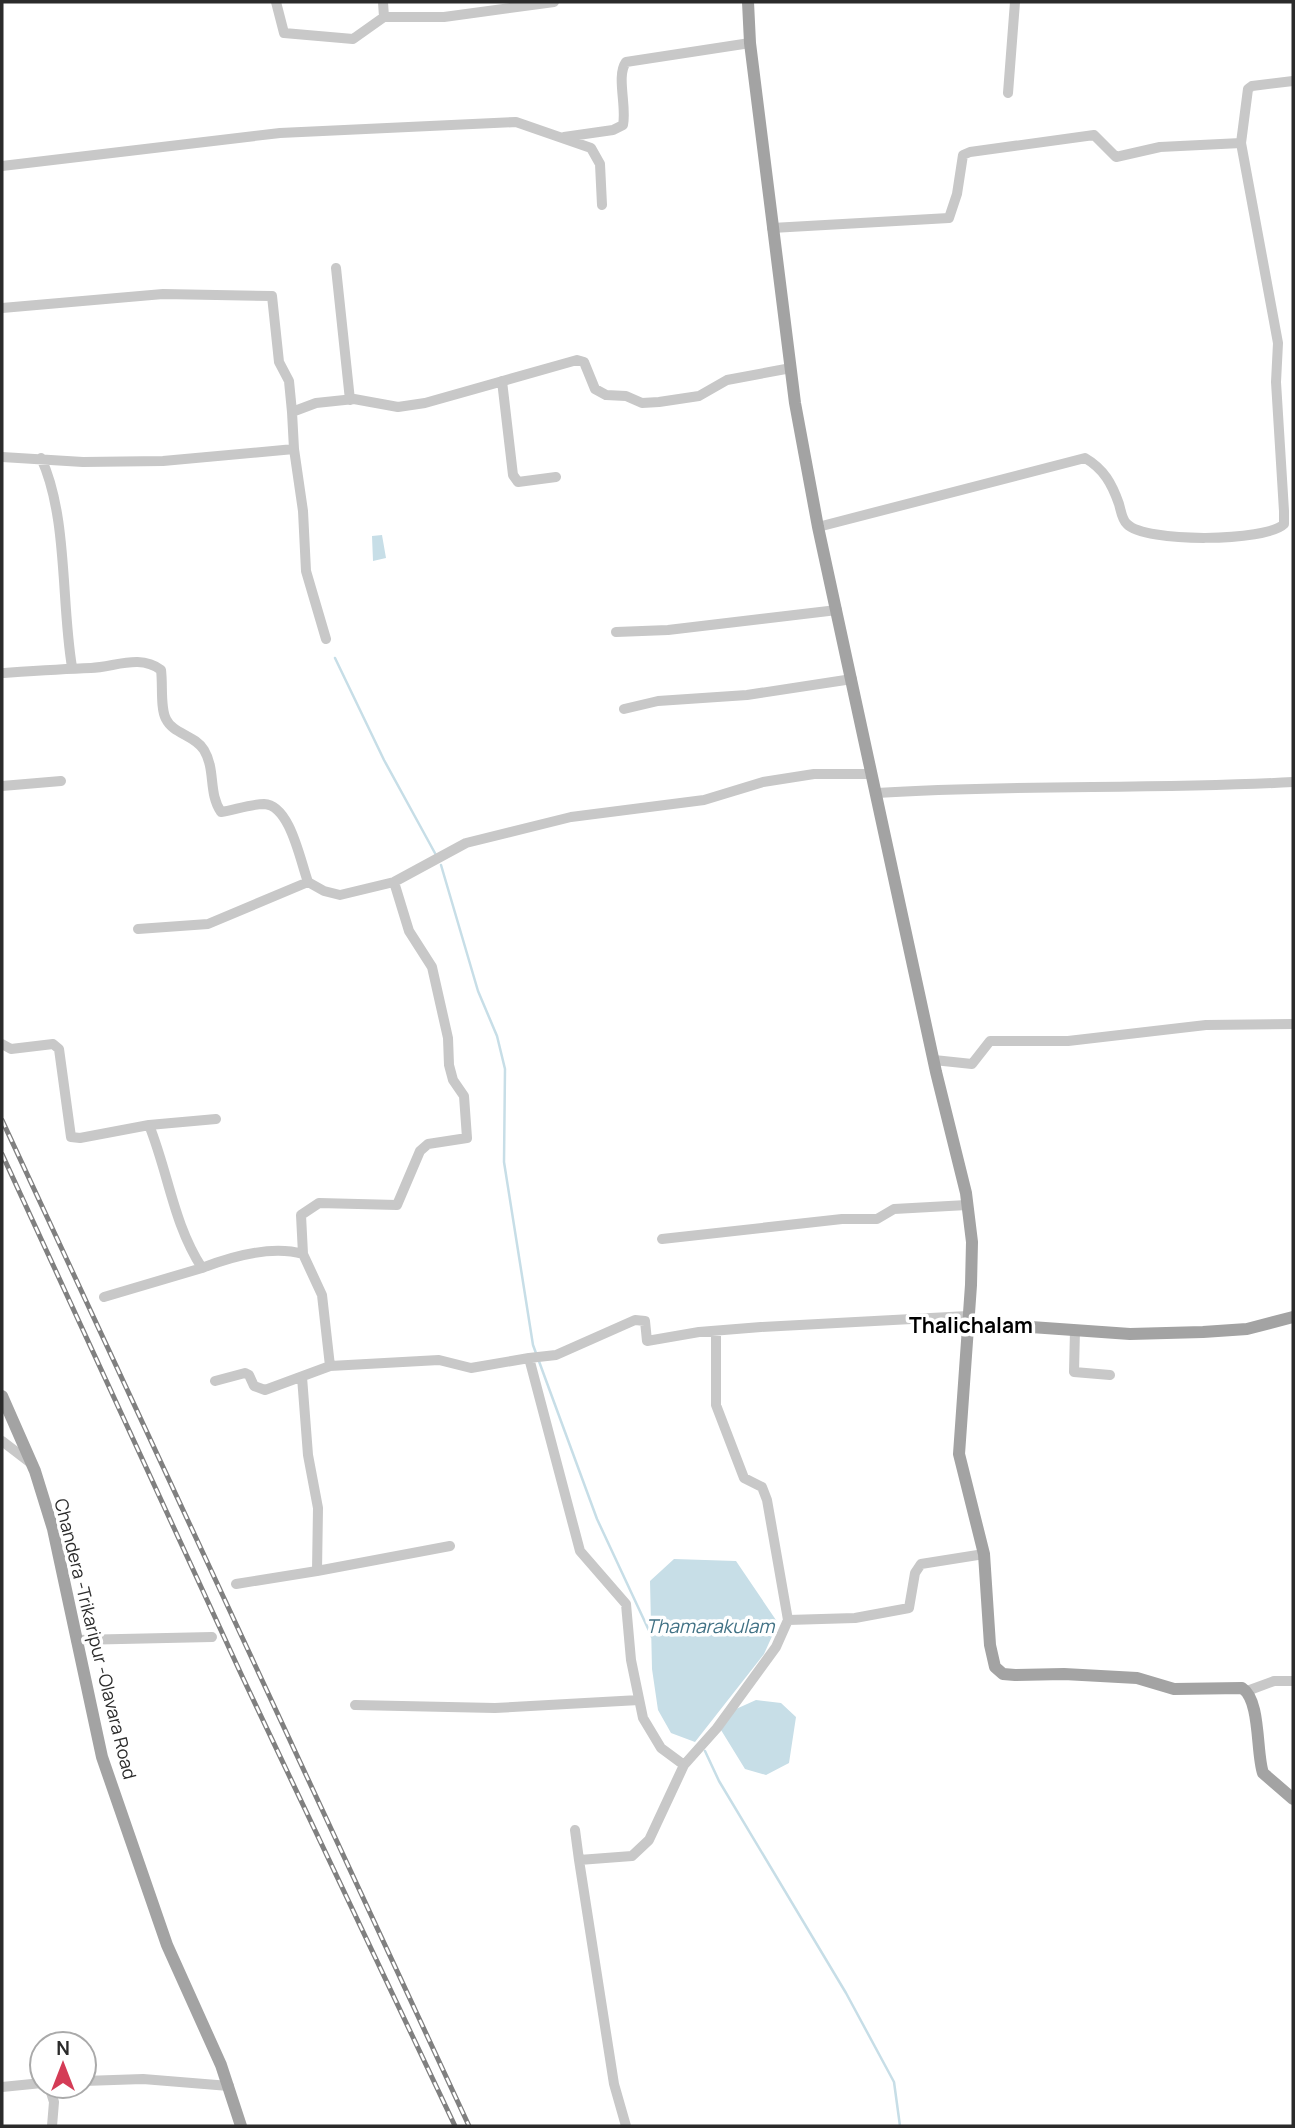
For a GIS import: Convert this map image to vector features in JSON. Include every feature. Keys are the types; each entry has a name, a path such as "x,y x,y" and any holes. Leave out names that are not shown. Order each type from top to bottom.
{"main road":[{"path":"748,2 750,43 772,228 791,368 818,527 968,1205 972,1242 958,1454 984,1554 989,1645 995,1667 1003,1674 1138,1678 1174,1689 1229,1687 1247,1691 1263,1773 1293,1799"},
{"path":"967,1330 1031,1327 1130,1334 1203,1332 1247,1329 1293,1317"},
{"name":"Chandera -Trikaripur -Olavara Road","path":"2,1396 19,1449 33,1465 53,1530 102,1757 167,1945 229,2086 241,2126"}],"street":[{"path":"276,2 284,33 353,39 384,17 444,17 554,2"},
{"path":"383,2 384,17"},
{"path":"1008,93 1014,2"},
{"path":"561,137 613,130 623,125 626,104 621,73 626,62 750,43"},
{"path":"818,527 1085,458 1105,472 1125,523 1134,529 1178,537 1249,536 1280,528 1284,524 1284,511 1276,382 1278,343 1241,143 1248,89 1252,86 1293,81"},
{"path":"2,166 130,149 325,129 373,130 516,122 591,148 600,164 602,205"},
{"path":"772,228 949,218 957,194 963,155 970,152 1094,135 1116,157 1150,148 1241,143"},
{"path":"336,268 350,400"},
{"path":"2,308 163,294 272,296 279,362 289,381 294,449 302,499 306,571 326,639"},
{"path":"292,412 316,404 350,400 398,407 471,392 577,360 584,362 595,389 606,395 626,396 636,401 651,403 699,396 727,380 791,368"},
{"path":"502,381 513,475 518,482 556,477"},
{"path":"2,457 83,462 163,461 294,449"},
{"path":"41,458 49,476 55,505 65,625 72,667"},
{"path":"616,632 668,630 837,610"},
{"path":"2,673 72,667 92,668 130,661 154,665 161,670 165,718 173,728 191,736 204,749 211,770 213,801 221,812 265,804 277,808 288,820 308,881 324,891 340,895 394,882 466,843 571,817 704,800 763,782 814,774 872,774"},
{"path":"624,709 658,701 747,695 852,679"},
{"path":"2,786 61,781"},
{"path":"877,793 979,786 1139,789 1170,785 1231,787 1293,782"},
{"path":"138,929 208,924 308,881"},
{"path":"330,1366 322,1295 303,1254 301,1214 310,1206 319,1203 397,1205 420,1151 428,1143 467,1138 464,1096 451,1073 449,1038 432,967 409,931 394,882"},
{"path":"934,1060 972,1064 990,1041 1068,1041 1206,1025 1293,1024"},
{"path":"2,1044 11,1049 53,1044 59,1049 71,1137 80,1138 149,1125 216,1119"},
{"path":"149,1125 162,1158 179,1228 202,1268"},
{"path":"662,1239 842,1219 877,1219 894,1209 968,1205"},
{"path":"104,1297 251,1253 293,1251 303,1254"},
{"path":"215,1381 245,1373 249,1375 254,1386 265,1391 330,1366 439,1360 471,1368 555,1355 635,1320 645,1321 647,1341 716,1331 968,1316"},
{"path":"1075,1330 1075,1374 1110,1375"},
{"path":"579,1860 632,1856 649,1840 684,1765 717,1728 776,1647 788,1620 767,1500 762,1487 744,1478 716,1405 716,1331"},
{"path":"535,1358 580,1551 626,1604 631,1660 643,1718 661,1748 684,1765"},
{"path":"302,1377 308,1455 318,1508 317,1571"},
{"path":"2,1441 19,1449"},
{"path":"2,1451 19,1449"},
{"path":"236,1584 450,1546"},
{"path":"788,1620 855,1618 909,1608 915,1573 921,1564 984,1554"},
{"path":"76,1640 212,1637"},
{"path":"1247,1691 1274,1681 1293,1681"},
{"path":"355,1705 495,1708 639,1700"},
{"path":"575,1830 614,2084 626,2126"},
{"path":"98,2080 143,2078 229,2086"},
{"path":"2,2087 28,2084"},
{"path":"52,2126 53,2100"}],"water":[{"path":"382,535 386,558 373,561 372,536"},
{"name":"Thamarakulam","path":"674,1559 736,1561 778,1623 764,1654 695,1742 671,1733 658,1710 652,1669 650,1581"},
{"path":"756,1700 781,1703 796,1717 789,1763 766,1775 745,1769 721,1730 736,1709"}],"waterway":[{"path":"335,658 384,760 436,855"},
{"path":"441,865 478,991 497,1036 505,1069 504,1162 533,1345 597,1519 652,1637"},
{"path":"705,1751 719,1781 846,1993 894,2082 900,2126"}],"railway":[{"path":"2,1120 469,2126"},
{"path":"2,1154 242,1676 455,2126"}],"district":[{"name":"Thalichalam","path":"971,1326"}]}
